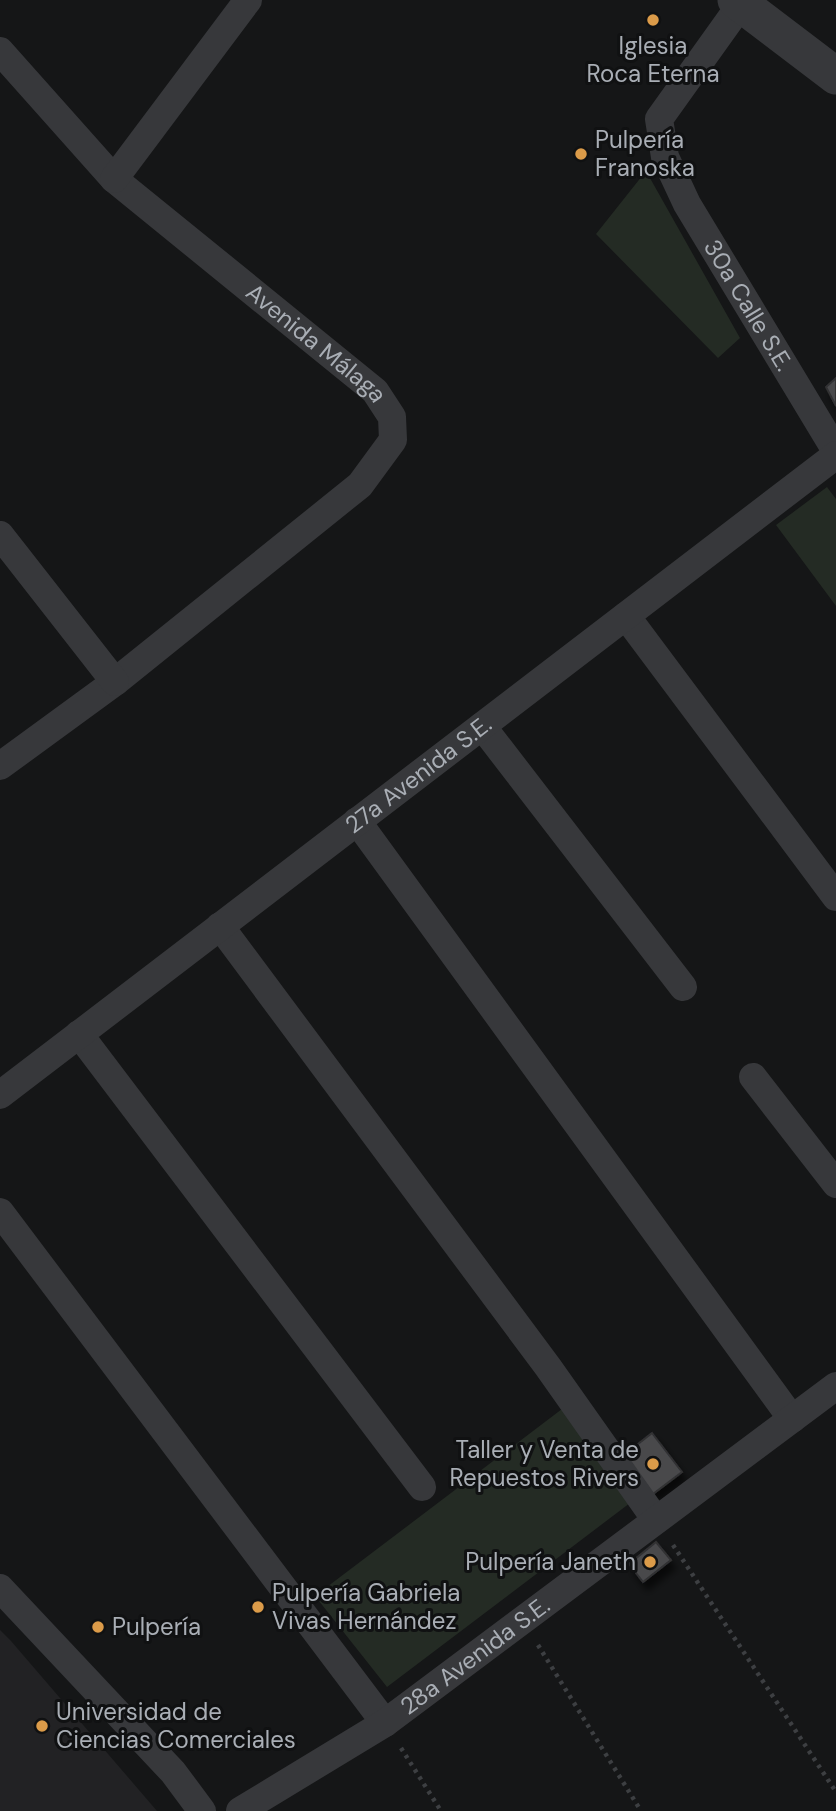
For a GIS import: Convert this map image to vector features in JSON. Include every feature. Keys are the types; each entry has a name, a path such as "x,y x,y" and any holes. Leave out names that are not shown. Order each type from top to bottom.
{"street":[{"path":"114,179 248,0"},
{"path":"741,1 836,76"},
{"name":"30a Calle S.E.","path":"741,1 659,119 665,157 687,204 836,453"},
{"name":"Avenida Málaga","path":"0,51 114,179 376,391 392,417 393,440 360,485 115,682 0,766"},
{"name":"27a Avenida S.E.","path":"0,1095 836,453"},
{"path":"0,534 115,682"},
{"path":"626,616 836,897"},
{"path":"482,726 683,987"},
{"path":"358,821 792,1419"},
{"path":"220,926 548,1367 656,1520"},
{"path":"79,1034 422,1487"},
{"path":"753,1077 836,1184"},
{"path":"0,1212 385,1723"},
{"name":"28a Avenida S.E.","path":"240,1811 385,1723 836,1386"},
{"path":"0,1588 173,1772 202,1811"}],"path":[{"path":"656,1520 836,1792"},
{"path":"523,1620 641,1811"},
{"path":"385,1723 440,1811"}],"shaded area":[{"path":"646,171 740,338 718,358 596,234"},
{"path":"827,487 836,499 836,606 776,525"},
{"path":"562,1409 634,1500 387,1687 315,1596"},
{"name":"Universidad de Ciencias Comerciales","path":"0,1630 11,1641 157,1811 0,1811"}],"building":[{"path":"836,378 836,406 826,387"},
{"name":"Taller y Venta de Repuestos Rivers","path":"652,1433 682,1472 653,1494 624,1455"},
{"name":"Pulpería Janeth","path":"656,1542 671,1560 643,1582 629,1564"}],"place":[{"name":"Iglesia Roca Eterna","path":"653,20"},
{"name":"Pulpería Franoska","path":"581,154"},
{"name":"Taller y Venta de Repuestos Rivers","path":"653,1464"},
{"name":"Pulpería Janeth","path":"650,1562"},
{"name":"Pulpería Gabriela Vivas Hernández","path":"258,1607"},
{"name":"Pulpería","path":"98,1627"},
{"name":"Universidad de Ciencias Comerciales","path":"42,1726"}]}
